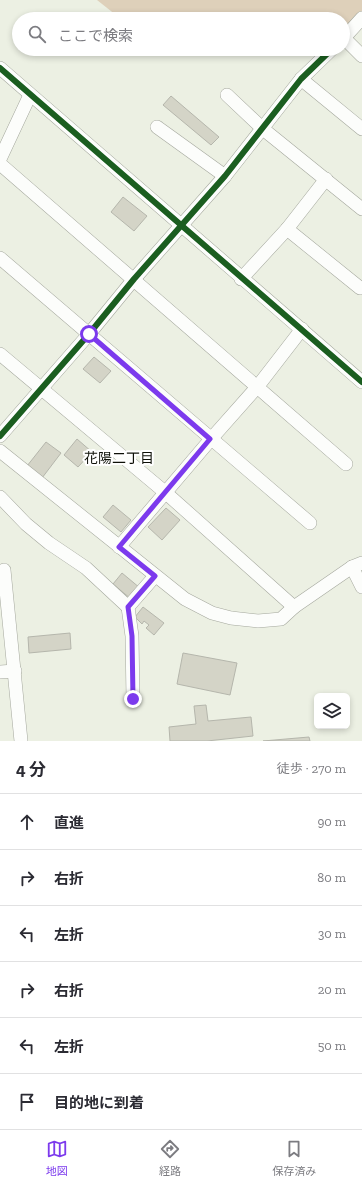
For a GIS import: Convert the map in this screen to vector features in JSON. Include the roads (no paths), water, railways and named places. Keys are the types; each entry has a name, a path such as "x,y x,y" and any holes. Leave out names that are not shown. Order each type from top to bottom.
{"street":[{"path":"350,31 362,18"},
{"path":"350,44 362,56"},
{"path":"0,436 40,388 89,334 134,279 225,176 301,79 325,56"},
{"path":"0,68 241,279 302,329 362,382"},
{"path":"301,79 362,129"},
{"path":"0,159 30,95"},
{"path":"227,95 263,129 362,209"},
{"path":"157,127 225,176"},
{"path":"0,164 258,386 346,464"},
{"path":"241,279 286,229 326,179"},
{"path":"286,229 360,288"},
{"path":"0,258 310,523"},
{"path":"119,547 210,439 258,386 302,329"},
{"path":"0,354 166,493 294,607"},
{"path":"0,451 155,576 197,607 231,618 258,621 281,619 294,607 357,565 362,587"},
{"path":"0,497 26,524 86,568 128,607 132,636 133,699"},
{"path":"4,570 21,741"},
{"path":"128,607 155,576"},
{"path":"0,672 15,671"}],"district":[{"name":"花陽二丁目","path":"119,458"}]}
